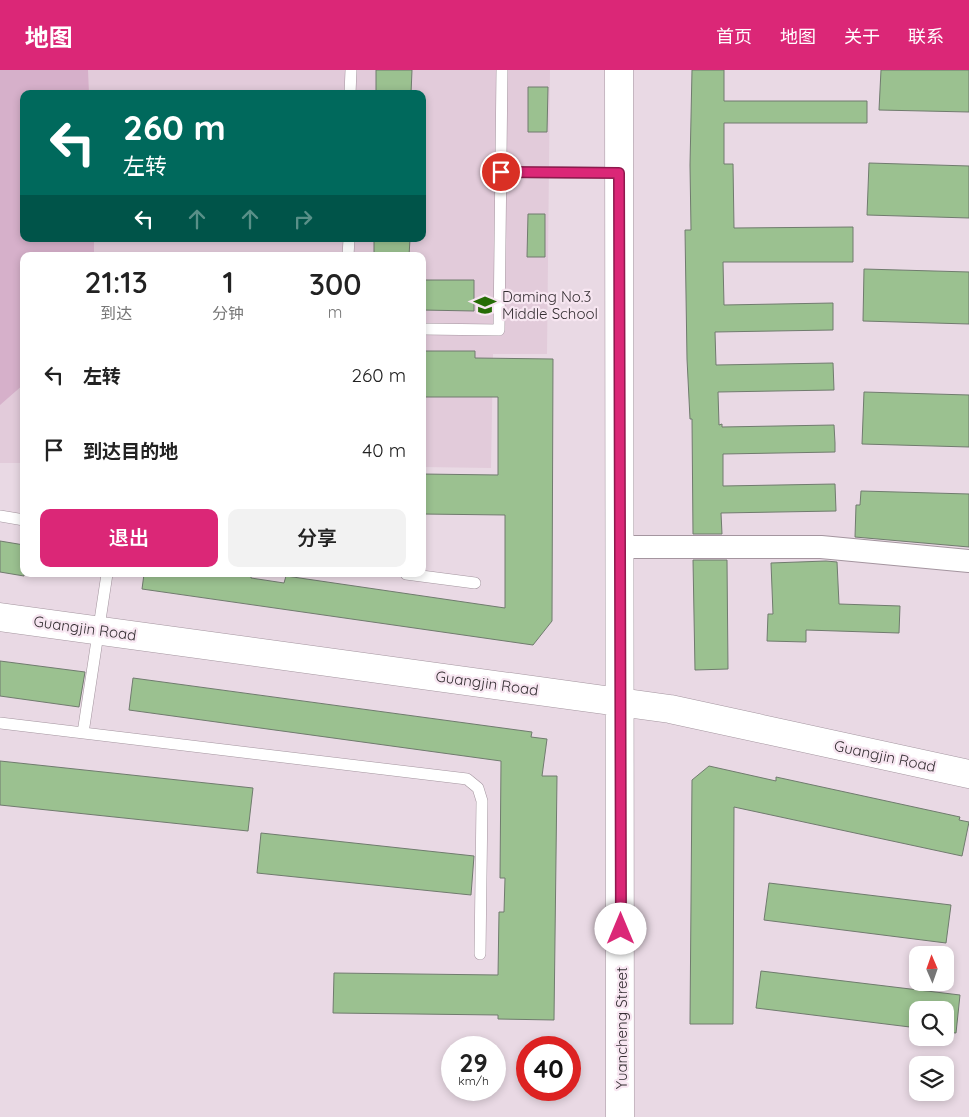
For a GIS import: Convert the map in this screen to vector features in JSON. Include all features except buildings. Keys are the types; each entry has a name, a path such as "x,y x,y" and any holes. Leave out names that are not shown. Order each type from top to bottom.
{"street":[{"name":"Yuancheng Street","path":"619,70 620,1117"},
{"path":"620,547 822,547 969,561"},
{"name":"Guangjin Road","path":"0,617 670,709 969,774"}],"lane":[{"path":"350,90 351,70"},
{"path":"426,329 500,330 502,70"},
{"path":"501,172 619,173"},
{"path":"0,516 20,519"},
{"path":"83,733 106,577"},
{"path":"426,577 475,584"},
{"path":"0,723 468,779 478,788 482,802 480,954"}],"shaded area":[{"name":"Daming No.3 Middle School","path":"0,70 550,70 547,354 493,354 491,468 426,467 426,252 20,252 20,463 0,463"},
{"path":"0,70 88,70 89,90 20,90 20,242 94,242 94,252 20,252 20,388 0,405"}],"place":[{"name":"Daming No.3 Middle School","path":"485,305"}],"route":[{"path":"501,172 619,173 621,929"}]}
